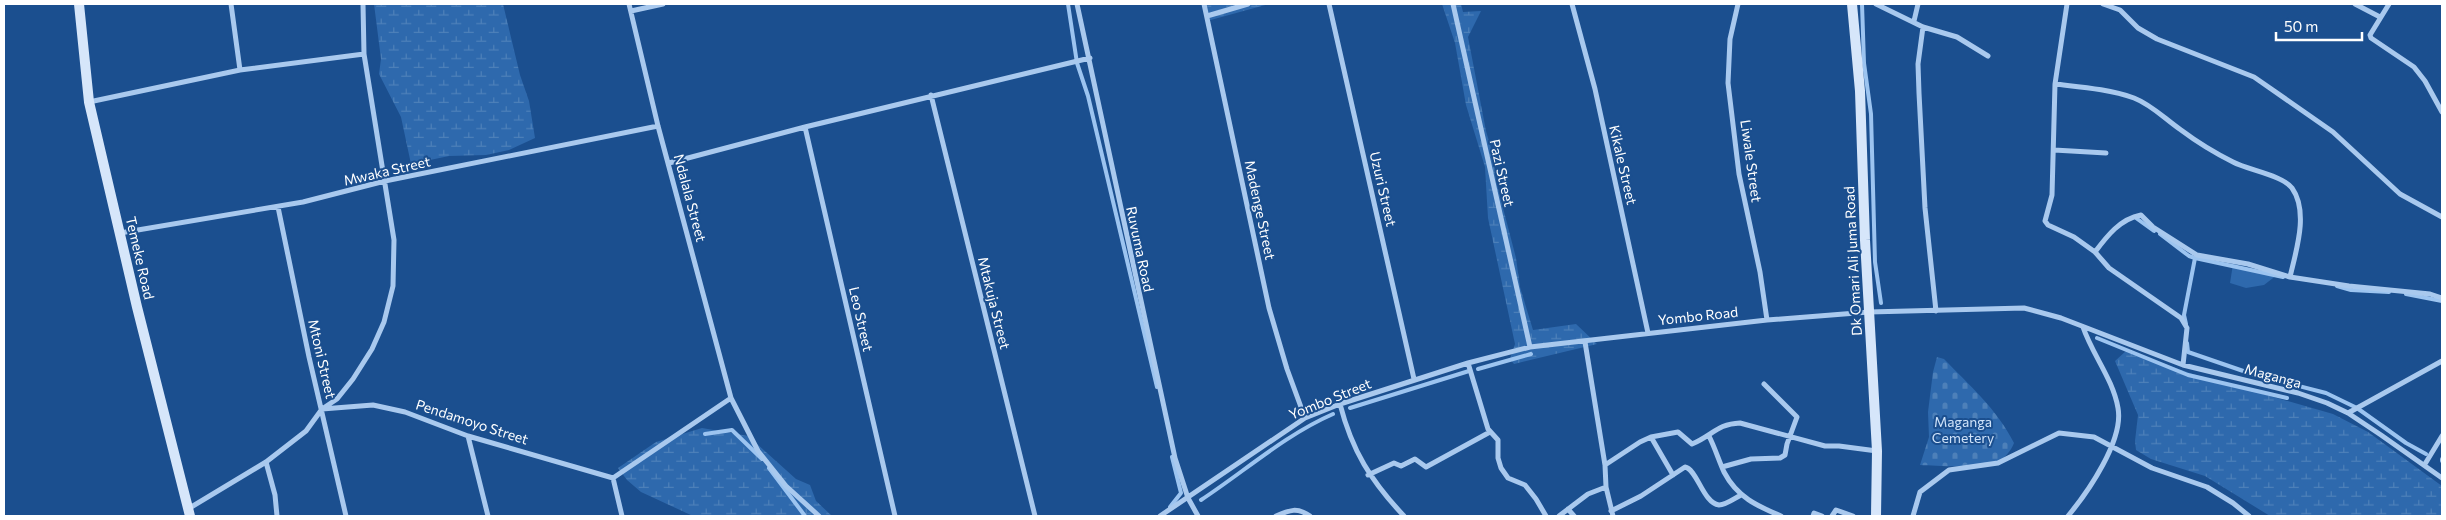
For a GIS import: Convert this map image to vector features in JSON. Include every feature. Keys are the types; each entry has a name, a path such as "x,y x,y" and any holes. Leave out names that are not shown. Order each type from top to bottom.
{"street":[{"name":"Temeke Road","path":"79,4 89,102 137,307 189,513"},
{"path":"231,4 240,70"},
{"path":"189,513 266,462 306,431 322,409 337,399 352,379 372,349 384,322 393,286 394,240 364,54 363,4"},
{"name":"Ndalala Street","path":"629,4 658,126 670,163 731,398 758,452 786,486 819,516"},
{"path":"631,11 663,4"},
{"name":"Ruvuma Road","path":"1077,4 1175,458 1188,498 1198,516"},
{"name":"Madenge Street","path":"1204,4 1269,308 1287,369 1305,418"},
{"path":"1208,16 1248,4"},
{"name":"Uzuri Street","path":"1329,4 1414,379"},
{"name":"Pazi Street","path":"1453,4 1530,347"},
{"name":"Kikale Street","path":"1572,4 1595,89 1648,333"},
{"name":"Liwale Street","path":"1738,4 1730,39 1728,83 1739,174 1760,272 1766,320"},
{"name":"Dk Omari Ali Juma Road","path":"1852,4 1860,91 1877,451 1876,516"},
{"path":"1876,4 1922,27 1945,32 1988,56"},
{"path":"1914,22 1918,4"},
{"path":"2067,4 2055,84 2052,136 2054,150 2052,195 2045,221 2052,227 2074,237 2095,252 2109,268 2183,321 2187,328 2183,365"},
{"path":"2103,4 2120,10 2138,28 2157,39 2254,77 2332,132 2400,194 2442,217"},
{"path":"2355,4 2380,17"},
{"path":"2389,4 2370,35 2371,38 2414,67 2425,81 2442,112"},
{"path":"1922,27 1918,64 1919,93 1925,208 1936,311"},
{"path":"89,102 240,70 364,54"},
{"path":"670,163 805,126 1090,58"},
{"path":"2055,84 2097,90 2142,101 2211,150 2250,170 2280,179 2290,186 2296,194 2300,221 2299,238 2290,277"},
{"name":"Mtakuja Street","path":"931,95 1035,516"},
{"name":"Mwaka Street","path":"120,233 304,202 385,181 658,126"},
{"name":"Leo Street","path":"805,126 895,516"},
{"path":"2054,150 2106,153"},
{"name":"Mtoni Street","path":"278,207 346,516"},
{"path":"2095,252 2108,234 2125,219 2141,215 2153,227 2197,255 2248,264 2290,277 2349,286 2430,294 2442,298"},
{"name":"Maganga","path":"1869,312 2024,308 2061,318 2183,365 2298,393 2348,413 2425,464 2442,478"},
{"name":"Yombo Road","path":"1530,347 1766,320 1869,312"},
{"path":"2068,516 2096,478 2104,460 2113,447 2118,426 2118,408 2108,379 2088,342 2083,327"},
{"path":"1585,342 1605,465 1606,487 1612,513 1642,496 1685,467 1689,468 1700,488 1716,504 1722,505 1741,495"},
{"name":"Yombo Street","path":"1160,516 1305,418 1414,379 1530,347"},
{"path":"2348,413 2442,361"},
{"path":"1468,363 1490,432 1498,440 1498,462 1505,475 1511,480 1525,485 1546,516"},
{"path":"1722,467 1751,459 1784,457 1797,417 1764,384"},
{"path":"622,516 613,477 731,398"},
{"path":"1340,404 1350,438 1368,475 1404,516"},
{"name":"Pendamoyo Street","path":"322,409 358,406 380,407 406,412 468,436 613,477"},
{"path":"1605,465 1651,437 1678,432 1683,434 1691,444 1710,436 1722,425 1740,423 1825,446 1877,451"},
{"path":"1368,475 1394,462 1401,466 1415,459 1426,467 1490,432"},
{"path":"1913,516 1920,492 1949,470 1998,463 2059,433 2094,436 2152,468 2207,487 2233,503 2249,516"},
{"path":"468,436 488,516"},
{"path":"1710,436 1722,467 1741,495 1764,510 1781,516"},
{"path":"2425,464 2442,436"},
{"path":"1651,437 1673,475"},
{"path":"266,462 275,496 277,516"},
{"path":"1559,516 1588,494 1606,487"},
{"path":"1276,516 1294,509 1301,510 1310,516"},
{"path":"1568,509 1574,516"},
{"path":"1832,516 1836,510 1853,516"},
{"path":"1813,516 1814,513 1822,516"}],"green space":[{"path":"374,4 503,4 520,75 529,101 535,138 509,150 486,155 449,156 411,164 401,117 379,74 381,59"},
{"path":"1203,4 1269,4 1207,21"},
{"path":"1442,4 1461,4 1463,12 1481,11 1468,37 1486,131 1493,155 1496,181 1516,258 1520,287 1533,330 1576,324 1597,344 1514,364 1510,359 1515,344 1488,218 1485,167 1466,105 1455,43"},
{"path":"2233,264 2277,275 2264,285 2246,288 2230,283"},
{"path":"2126,351 2193,374 2333,414 2368,432 2442,486 2442,516 2270,516 2205,476 2151,459 2136,450 2135,441 2138,415 2115,361"},
{"name":"Maganga Cemetery","path":"1937,357 1944,359 1991,408 2014,443 2007,454 1996,463 1969,466 1920,465 1929,437 1928,412 1933,372"},
{"path":"702,428 748,436 796,479 810,485 816,501 832,516 693,516 641,492 627,480 618,468 656,442"}],"waterway":[{"path":"1068,4 1077,63 1088,96 1157,387"},
{"path":"1862,4 1864,63 1871,114 1875,262 1881,303"},
{"path":"2136,218 2154,231"},
{"path":"2160,234 2189,256 2195,258"},
{"path":"2186,324 2184,315 2195,258 2283,277"},
{"path":"2337,286 2351,290 2389,292"},
{"path":"2406,294 2442,301"},
{"path":"2097,338 2188,375 2287,398"},
{"path":"2187,343 2188,352 2252,374 2326,393 2357,408 2406,443 2426,454"},
{"path":"1478,369 1531,354"},
{"path":"1350,408 1469,371"},
{"path":"1201,500 1298,432 1333,414"},
{"path":"705,434 732,430 762,459"},
{"path":"1170,507 1181,493 1172,457"},
{"path":"769,468 805,516"}]}
